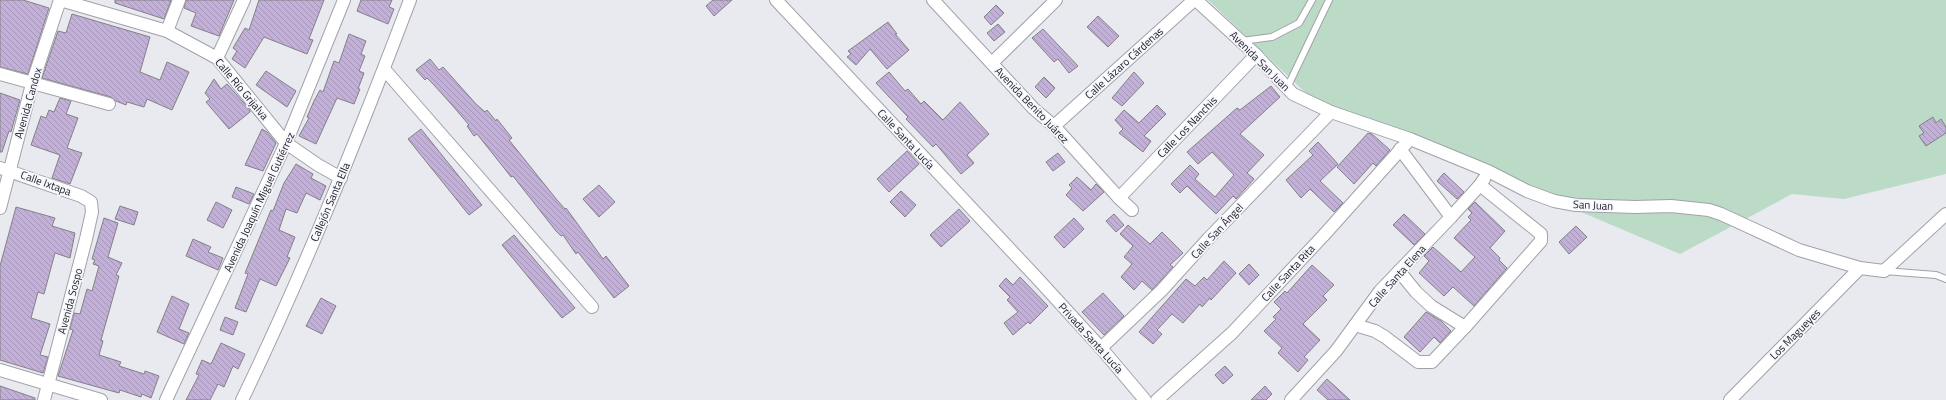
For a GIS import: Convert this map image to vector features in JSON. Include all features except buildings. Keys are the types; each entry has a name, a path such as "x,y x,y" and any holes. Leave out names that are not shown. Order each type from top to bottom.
{"street":[{"name":"Calle Río Grijalva","path":"60,0 167,31 217,58 286,143 318,165 341,178"},
{"name":"Avenida Candox","path":"0,208 5,169 60,0"},
{"path":"167,31 179,0"},
{"path":"217,58 244,0"},
{"name":"Avenida Joaquín Miguel Gutiérrez","path":"166,400 286,143 344,0"},
{"name":"Callejón Santa Ella","path":"242,400 262,360 341,178 410,0"},
{"name":"Calle Santa Lucía","path":"776,0 1036,277"},
{"path":"992,63 1056,0"},
{"name":"Avenida San Juan","path":"1195,0 1256,55 1293,94 1331,112"},
{"name":"Calle Lázaro Cárdenas","path":"1054,126 1195,0"},
{"name":"Avenida Benito Juárez","path":"937,1 1034,109 1054,126 1119,198 1132,210"},
{"name":"Calle Los Nanchis","path":"1119,198 1256,55"},
{"path":"384,69 592,307"},
{"path":"0,74 109,104"},
{"name":"San Juan","path":"1331,112 1410,139 1488,171 1527,191 1554,201 1576,205 1635,207 1671,206 1709,210 1800,250 1860,268 1884,272"},
{"name":"Calle San Ángel","path":"1101,348 1162,290 1208,239 1331,112"},
{"name":"Calle Santa Rita","path":"1157,400 1232,333 1323,236 1410,139"},
{"path":"1400,149 1451,217"},
{"name":"Calle Ixtapa","path":"5,169 81,196 91,202"},
{"name":"Calle Santa Elena","path":"1291,400 1336,351 1380,291 1480,186 1488,171"},
{"path":"1355,325 1375,332 1418,362 1426,364 1432,362 1465,327 1541,241 1542,237 1541,234 1480,186"},
{"name":"Avenida Sospo","path":"44,400 86,239 92,212 91,202"},
{"path":"1884,272 1946,214"},
{"name":"Los Magueyes","path":"1730,400 1860,268"},
{"path":"1399,271 1416,292 1431,306 1465,327"},
{"name":"Privada Santa Lucía","path":"1036,277 1101,348 1145,400"},
{"path":"0,370 101,400"}],"lane":[{"path":"1240,41 1272,37 1299,23 1312,0"},
{"path":"1287,88 1329,0"},
{"path":"1884,272 1936,275 1946,279"}],"green space":[{"path":"1208,0 1946,0 1946,174 1844,199 1792,194 1680,254 1310,97"}]}
